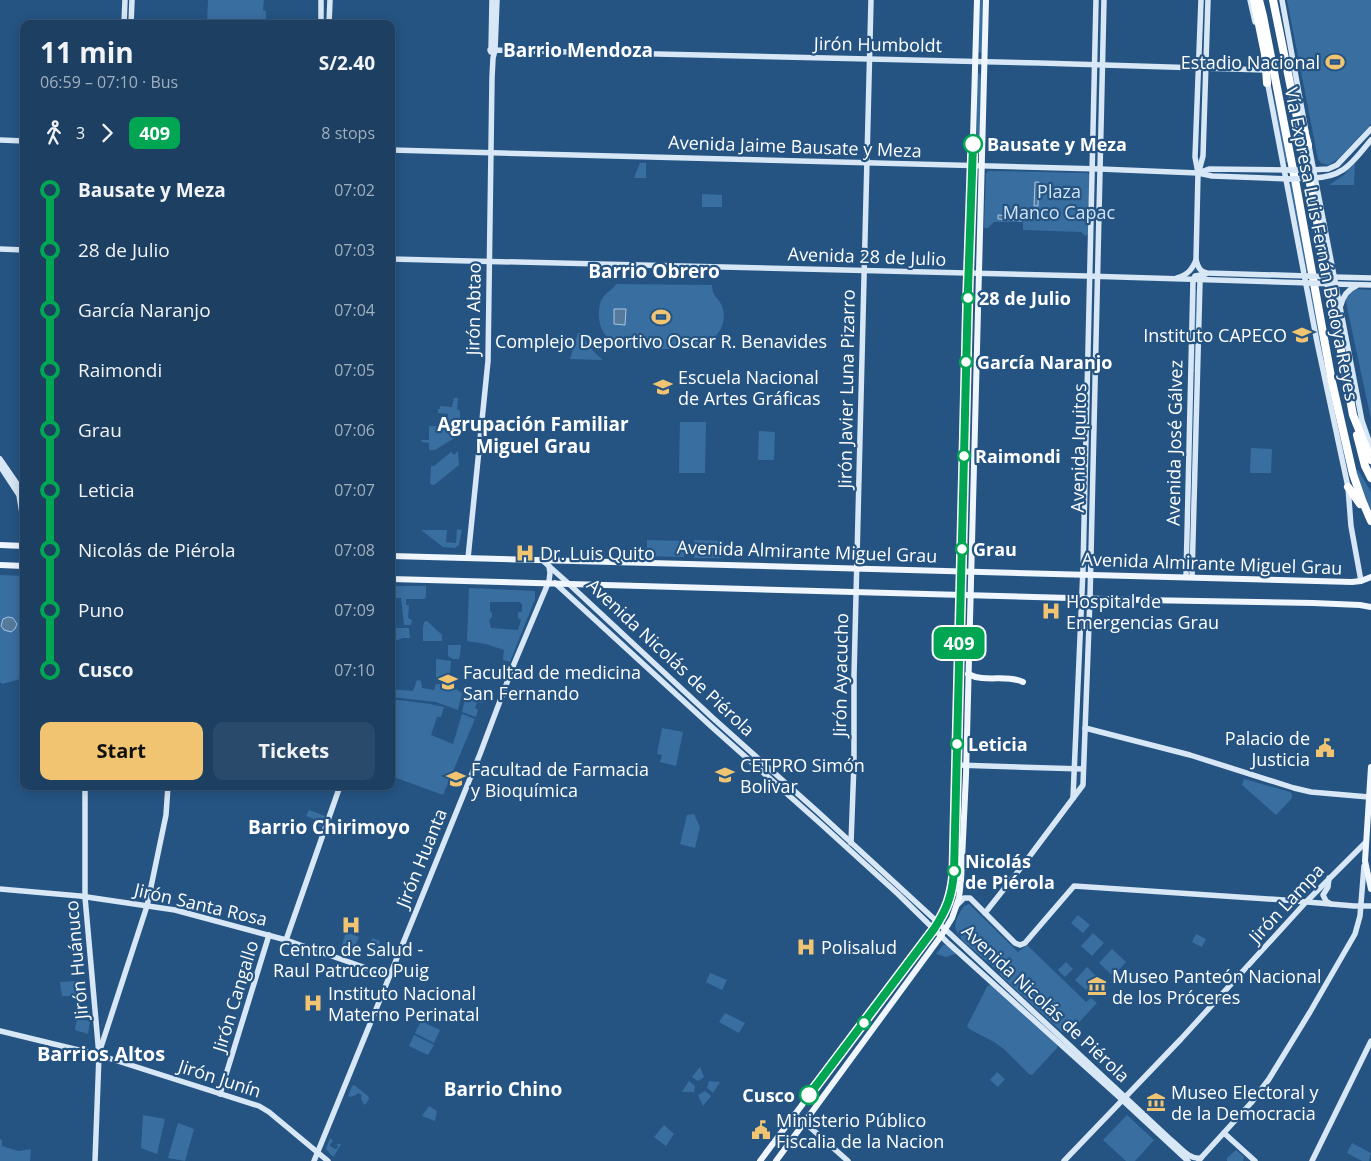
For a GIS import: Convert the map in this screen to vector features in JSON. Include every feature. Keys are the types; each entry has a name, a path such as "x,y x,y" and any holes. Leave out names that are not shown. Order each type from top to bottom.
{"highway":[{"path":"1252,0 1265,54 1268,83"},
{"name":"Vía Expresa Luis Fernán Bedoya Reyes","path":"1259,0 1296,184 1332,382 1353,474 1371,521"},
{"path":"1273,1 1279,10 1299,115 1308,145"},
{"name":"Vía Expresa Luis Fernán Bedoya Reyes","path":"1273,1 1306,162 1353,415 1371,460"},
{"path":"1353,415 1359,446 1371,478"},
{"path":"1348,487 1366,512"}],"main road":[{"path":"124,20 125,0"},
{"path":"131,20 132,0"},
{"path":"321,0 321,20"},
{"path":"329,20 330,0"},
{"name":"Jirón Abtao","path":"468,558 488,361 492,152 492,0"},
{"name":"Jirón Abtao","path":"493,50 497,0"},
{"name":"Jirón Javier Luna Pizarro","path":"857,570 871,0"},
{"path":"760,1161 936,926 948,904 953,880 968,274 977,0"},
{"path":"776,1161 943,933 957,905 961,880 966,766 986,0"},
{"name":"Avenida Iquitos","path":"1073,798 1082,596 1096,0"},
{"name":"Avenida Iquitos","path":"1073,798 1083,785 1084,770 1104,0"},
{"path":"1168,279 1189,273 1196,260 1198,173 1203,156 1201,0"},
{"path":"1202,68 1208,0"},
{"path":"1252,0 1307,276 1323,376 1348,487 1351,526 1361,581"},
{"path":"1282,0 1311,170 1334,284 1341,307 1362,421 1371,447"},
{"name":"Jirón Humboldt","path":"493,50 1094,64 1265,70"},
{"name":"Avenida Jaime Bausate y Meza","path":"1198,173 1209,169 1328,169 1339,164 1371,129"},
{"path":"0,140 20,141"},
{"name":"Avenida Jaime Bausate y Meza","path":"395,150 1100,169 1288,179 1330,177 1342,172 1371,140"},
{"path":"0,249 20,250"},
{"name":"Avenida 28 de Julio","path":"395,258 1371,285"},
{"path":"1196,260 1201,270 1209,273"},
{"path":"1196,280 1195,276 1209,273 1371,278"},
{"name":"Avenida José Gálvez","path":"1189,577 1196,280"},
{"path":"1341,307 1342,299 1346,292 1362,285"},
{"path":"0,459 20,488"},
{"path":"0,466 19,495 20,501"},
{"path":"0,546 20,546"},
{"name":"Avenida Almirante Miguel Grau","path":"395,556 545,563 1352,582 1371,577"},
{"name":"Jirón Huanta","path":"314,1161 550,582 550,573 545,563"},
{"name":"Avenida Nicolás de Piérola","path":"545,563 568,582 711,716 851,843 943,933 1124,1099 1190,1157 1199,1160"},
{"path":"0,566 20,566"},
{"name":"Jirón Ayacucho","path":"851,843 857,570"},
{"name":"Avenida Almirante Miguel Grau","path":"395,579 1090,596 1321,603 1371,607"},
{"name":"Avenida Nicolás de Piérola","path":"550,582 588,613 898,894 936,926"},
{"path":"588,613 593,606"},
{"path":"1080,644 1088,644"},
{"path":"968,674 975,677 1016,678 1023,682"},
{"path":"1077,707 1086,708"},
{"path":"1085,728 1190,755 1299,790 1369,797"},
{"path":"956,766 1084,770"},
{"path":"1199,1160 1251,1103 1269,1079 1355,934 1361,906 1371,767"},
{"name":"Jirón Huánuco","path":"85,790 85,896 99,1055 95,1161"},
{"path":"99,1055 147,906 166,815 168,790"},
{"name":"Jirón Cangallo","path":"286,940 339,790"},
{"path":"985,913 1073,798"},
{"name":"Jirón Lampa","path":"1064,1161 1245,970 1294,914 1366,842"},
{"path":"1365,861 1371,889"},
{"path":"1329,878 1328,887 1323,895 1333,905"},
{"path":"957,905 962,899 968,897 1015,943 1022,944 1074,886 1333,905 1371,906"},
{"name":"Jirón Santa Rosa","path":"0,890 85,896 174,910 286,940 389,976"},
{"path":"1284,900 1293,907 1294,914"},
{"name":"Jirón Cangallo","path":"220,1094 269,935"},
{"name":"Jirón Junín","path":"0,1031 99,1055 265,1108 328,1161"},
{"path":"1312,1161 1371,1041"},
{"name":"Avenida Nicolás de Piérola","path":"1124,1099 1188,1161"},
{"path":"795,1114 848,1161"},
{"path":"1224,1133 1255,1161"}],"green space":[{"path":"208,0 264,0 263,10 266,11 266,20 207,20"},
{"path":"980,0 983,0 982,53 978,52"},
{"name":"Estadio Nacional","path":"1287,0 1371,0 1371,124 1338,159 1328,165 1321,163 1318,159"},
{"path":"977,73 980,74 981,79 980,153 977,153"},
{"path":"1274,93 1289,162 1284,162"},
{"path":"640,163 646,163 646,178 634,178"},
{"path":"1354,164 1354,185 1329,185 1344,175"},
{"name":"Plaza Manco Capac","path":"988,171 1087,173 1090,175 1088,234 1086,236 1081,232 1023,230 1023,222 994,222 988,228 984,228 986,174"},
{"path":"1288,183 1292,184 1309,271 1306,271"},
{"path":"702,194 722,195 722,207 702,207"},
{"name":"Complejo Deportivo Oscar R. Benavides","path":"616,284 712,285 714,295 722,306 724,313 722,326 715,337 699,349 627,348 619,345 604,334 599,317 602,300"},
{"path":"1352,289 1371,290 1371,419 1345,298"},
{"path":"1195,290 1197,290 1195,372 1193,372"},
{"path":"1309,290 1313,290 1347,466 1339,439"},
{"path":"578,333 581,333 590,348 603,360 570,359"},
{"path":"454,398 458,398 457,409 460,411 460,426 457,426 456,437 435,450 429,450 429,443 422,442 421,440 429,440 429,426 447,427 448,414 438,413 438,409 440,409 440,406 452,407"},
{"path":"680,422 706,422 705,473 679,473"},
{"path":"759,431 775,432 774,460 758,460"},
{"path":"1251,448 1272,449 1271,473 1250,473"},
{"path":"458,451 459,465 434,485 430,484 431,466 434,466 451,452 454,455"},
{"path":"1356,470 1358,470 1371,492 1371,509 1365,497"},
{"path":"457,529 462,530 459,545 455,548 443,547 421,530 447,530 446,542 456,543"},
{"path":"647,540 684,541 684,557 647,556"},
{"path":"694,540 724,541 724,556 721,558 694,558"},
{"path":"0,575 20,576 20,679 2,684 0,682"},
{"path":"395,586 426,586 426,597 424,599 406,599 406,605 409,605 408,618 412,620 411,625 404,625 401,598 395,598"},
{"path":"469,588 535,591 535,599 510,662 503,660 504,650 486,644 467,641","holes":["490,602 519,602 522,604 522,612 518,612 518,618 521,620 518,630 491,628 489,620 492,617"]},
{"path":"427,621 442,635 442,641 423,641 424,622"},
{"path":"395,628 409,628 410,638 395,641"},
{"path":"448,645 461,645 459,659 453,659 448,656"},
{"path":"436,659 451,661 449,682 436,680"},
{"path":"417,680 421,681 422,688 434,690 436,684 443,684 444,689 456,689 462,693 458,710 436,702 395,697 395,689 413,691"},
{"path":"466,694 484,699 482,703 477,702 475,708 478,710 476,717 462,712"},
{"path":"395,700 444,707 441,717 437,717 431,735 453,744 462,714 475,719 443,795 395,777"},
{"path":"662,728 683,732 676,766 660,762 662,755 657,754"},
{"path":"1244,779 1290,792 1292,798 1276,815 1242,785"},
{"path":"309,810 325,816 321,827 316,825 317,820 306,816"},
{"path":"694,814 700,827 695,848 680,844 687,815"},
{"path":"969,904 1018,952 1027,945 1086,1002 1091,998 1097,1003 1069,1033 1062,1032 961,939 955,926 964,906"},
{"path":"1078,915 1090,925 1083,933 1071,923"},
{"path":"346,932 359,937 354,948 342,945"},
{"path":"1093,933 1104,943 1092,956 1081,946"},
{"path":"1196,934 1206,939 1202,947 1192,942"},
{"path":"372,938 380,941 377,952 369,948"},
{"path":"943,945 947,945 958,953 946,957 936,954"},
{"path":"1112,949 1126,962 1113,976 1099,963"},
{"path":"1066,962 1073,969 1065,977 1058,970"},
{"path":"1087,967 1097,977 1086,990 1075,980"},
{"path":"710,973 727,980 722,990 706,982"},
{"path":"77,981 76,996 62,996 60,982"},
{"path":"989,985 1057,1045 1057,1048 1032,1075 1004,1049 967,1026"},
{"path":"725,1013 745,1023 739,1033 719,1022"},
{"path":"77,1018 90,1021 88,1034 75,1030"},
{"path":"421,1021 440,1030 434,1043 415,1033"},
{"path":"414,1035 434,1045 428,1055 409,1046"},
{"path":"700,1067 704,1077 698,1081 692,1077"},
{"path":"997,1072 1005,1079 998,1087 990,1080"},
{"path":"689,1081 695,1086 694,1092 682,1092"},
{"path":"709,1081 720,1082 713,1093 707,1088"},
{"path":"354,1085 368,1096 369,1099 365,1105 361,1098 362,1095 358,1093 350,1097 348,1096"},
{"path":"705,1091 711,1096 703,1106 698,1095"},
{"path":"429,1106 437,1111 435,1121 422,1116"},
{"path":"143,1115 165,1119 157,1154 141,1148"},
{"path":"1127,1115 1154,1140 1135,1161 1126,1161 1103,1140"},
{"path":"178,1123 194,1129 185,1161 168,1158"},
{"path":"664,1125 674,1134 666,1146 654,1137"},
{"path":"330,1138 333,1141 330,1146 335,1149 338,1148 337,1144 341,1144 334,1156 326,1149"},
{"path":"0,1139 2,1140 2,1146 18,1151 31,1149 30,1161 0,1161"},
{"path":"1352,1143 1371,1153 1369,1161 1362,1161 1347,1153"},
{"path":"1236,1150 1244,1157 1243,1161 1227,1161 1227,1158"}],"shaded area":[{"path":"1035,182 1039,182 1038,206 1034,206"},
{"path":"998,215 1022,217 1022,221 998,219"},
{"path":"614,309 626,309 625,325 614,324"},
{"path":"13,618 17,624 11,632 4,630 1,626 3,619"}],"bus line":[{"name":"409","path":"809,1095 934,929 948,904 952,889 954,872 957,687 973,144"}],"place":[{"name":"Estadio Nacional","path":"1335,62"},
{"name":"Bausate y Meza","path":"973,144"},
{"name":"28 de Julio","path":"968,298"},
{"name":"Complejo Deportivo Oscar R. Benavides","path":"661,317"},
{"name":"Instituto CAPECO","path":"1302,335"},
{"name":"García Naranjo","path":"966,362"},
{"name":"Escuela Nacional de Artes Gráficas","path":"663,387"},
{"name":"Raimondi","path":"964,456"},
{"name":"Grau","path":"962,549"},
{"name":"Dr. Luis Quito","path":"525,553"},
{"name":"Hospital de Emergencias Grau","path":"1051,611"},
{"name":"Facultad de medicina San Fernando","path":"448,682"},
{"name":"Leticia","path":"957,744"},
{"name":"Palacio de Justicia","path":"1325,748"},
{"name":"CETPRO Simón Bolivar","path":"725,775"},
{"name":"Facultad de Farmacia y Bioquímica","path":"456,779"},
{"name":"Nicolás de Piérola","path":"954,871"},
{"name":"Centro de Salud - Raul Patrucco Puig","path":"351,925"},
{"name":"Polisalud","path":"806,947"},
{"name":"Museo Panteón Nacional de los Próceres","path":"1097,986"},
{"name":"Instituto Nacional Materno Perinatal","path":"313,1003"},
{"name":"Cusco","path":"809,1095"},
{"name":"Museo Electoral y de la Democracia","path":"1156,1102"},
{"name":"Ministerio Público Fiscalia de la Nacion","path":"761,1130"}],"district":[{"name":"Barrio Mendoza","path":"578,50"},
{"name":"Barrio Obrero","path":"654,271"},
{"name":"Agrupación Familiar Miguel Grau","path":"533,435"},
{"name":"Barrio Chirimoyo","path":"329,827"},
{"name":"Barrios Altos","path":"101,1053"},
{"name":"Barrio Chino","path":"503,1089"}]}
